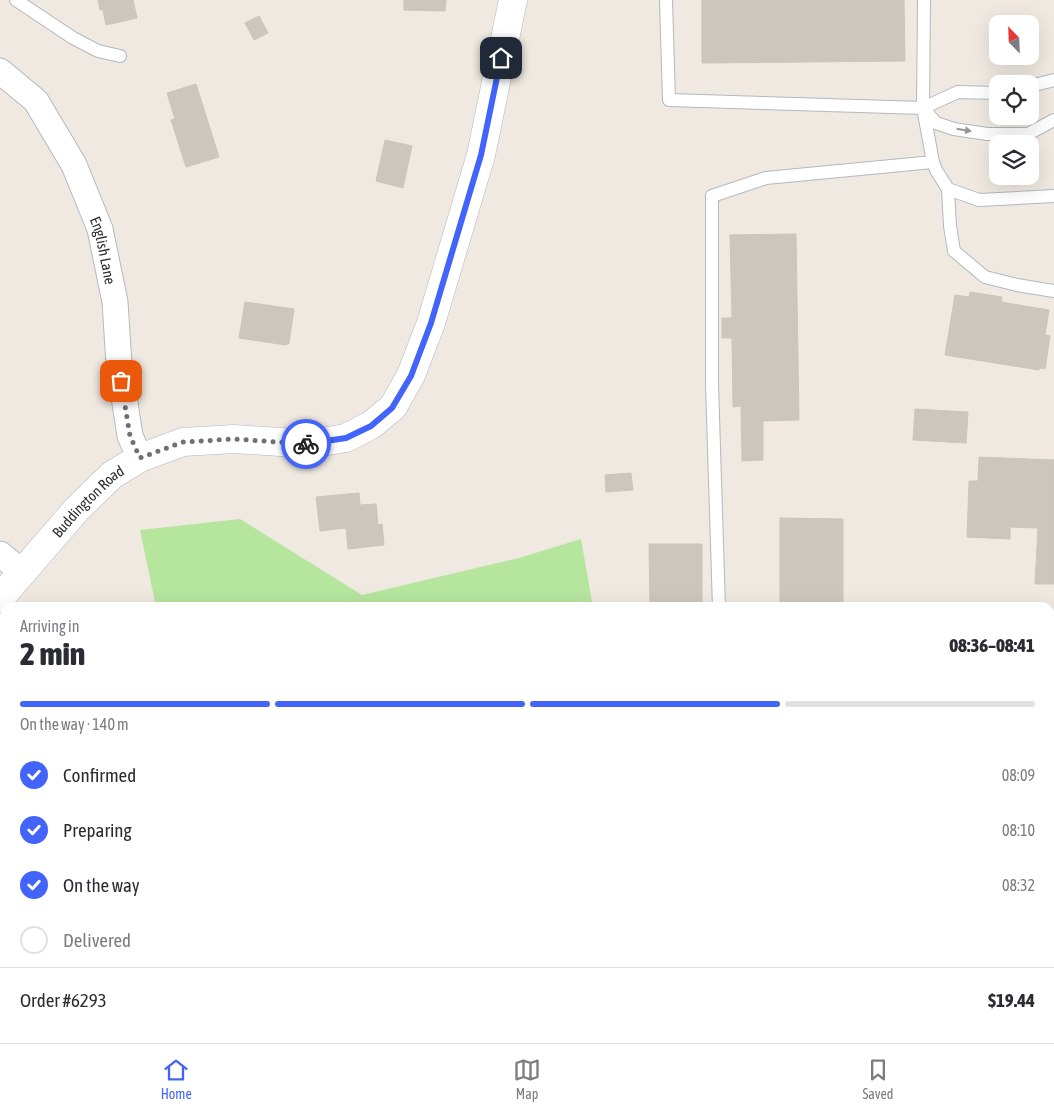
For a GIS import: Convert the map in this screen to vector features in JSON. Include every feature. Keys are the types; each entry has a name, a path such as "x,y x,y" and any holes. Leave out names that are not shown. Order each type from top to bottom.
{"street":[{"name":"Buddington Road","path":"7,587 77,509 112,475 140,458 183,442 234,439 310,444 346,438 371,426 392,408 411,376 431,323 476,174 513,0"},
{"name":"English Lane","path":"0,71 36,101 74,165 100,229 115,302 119,364 130,436 140,458"},
{"path":"0,554 7,587"}],"lane":[{"path":"16,0 73,38 98,50 120,56"},
{"path":"666,0 669,100 923,108 958,92 989,93"},
{"path":"924,0 923,108 933,162 948,189 950,226 954,251 985,278 1054,291"},
{"path":"1039,84 1054,80"},
{"path":"923,108 936,123 987,134 1028,134 1054,120"},
{"path":"719,602 712,384 712,196 766,178 933,162"},
{"path":"948,189 978,200 1054,196"}],"green space":[{"path":"240,519 362,595 519,558 581,539 592,602 155,602 140,530"}],"building":[{"path":"98,0 133,0 137,18 106,25 103,10 100,10"},
{"path":"404,0 446,0 445,11 404,10"},
{"path":"702,0 904,0 905,61 702,63"},
{"path":"259,16 268,33 254,40 245,23"},
{"path":"196,84 219,157 186,167 171,120 175,119 167,93"},
{"path":"385,140 412,146 403,188 376,181"},
{"path":"796,234 799,420 763,421 763,460 742,461 741,406 733,407 732,338 722,338 722,318 732,318 730,235"},
{"path":"970,292 1002,297 1001,302 1049,310 1045,335 1050,336 1045,369 1039,368 1039,370 945,355 955,295 969,297"},
{"path":"245,302 294,309 289,343 286,345 239,338"},
{"path":"915,409 968,412 966,443 913,440"},
{"path":"979,457 1054,460 1054,584 1035,584 1038,528 1010,527 1010,539 967,537 969,481 978,481"},
{"path":"631,473 633,490 606,492 605,475"},
{"path":"359,493 360,505 376,504 378,525 382,524 384,545 348,549 346,528 320,531 316,497"},
{"path":"780,518 843,519 843,602 780,602"},
{"path":"649,544 702,544 702,602 650,602"}],"way so far":[{"path":"121,381 130,436 140,458 183,442 234,439 306,444"}],"route":[{"path":"306,444 346,438 371,426 392,408 411,376 431,323 481,155 501,58"}]}
